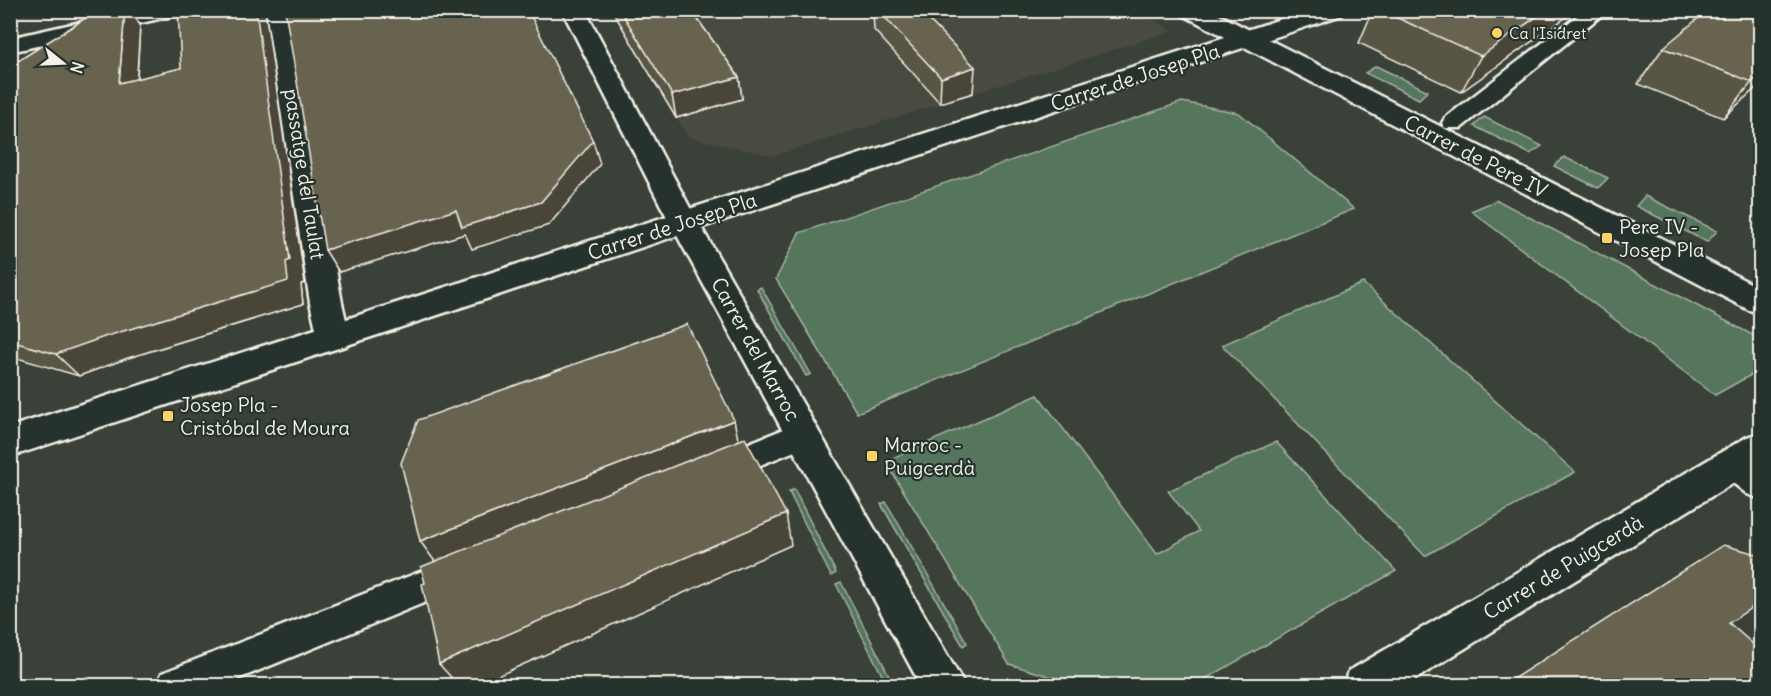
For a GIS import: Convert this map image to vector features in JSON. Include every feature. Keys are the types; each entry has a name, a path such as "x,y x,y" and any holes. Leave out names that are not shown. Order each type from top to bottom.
{"street":[{"path":"10,45 168,10"},
{"name":"passatge del Taulat","path":"278,10 334,337"},
{"name":"Carrer del Marroc","path":"573,10 685,222 944,686"},
{"name":"Carrer de Pere IV","path":"1191,10 1761,302"},
{"name":"Carrer de Josep Pla","path":"10,442 1250,40 1334,10"},
{"path":"1453,123 1598,10"},
{"path":"685,482 804,434"},
{"name":"Carrer de Puigcerdà","path":"1364,686 1752,465"},
{"path":"175,686 485,562"}],"shaded area":[{"path":"1135,10 1173,31 773,156 688,137 612,11"}],"green space":[{"path":"1376,66 1428,91 1419,99 1365,73"},
{"path":"1182,102 1239,113 1354,209 857,413 776,279 799,233"},
{"path":"1484,117 1542,146 1530,154 1474,126"},
{"path":"1564,157 1608,178 1598,188 1554,166"},
{"path":"1645,196 1717,231 1707,242 1636,206"},
{"path":"1497,200 1760,339 1760,370 1715,395 1471,211"},
{"path":"1363,283 1575,472 1425,556 1222,345"},
{"path":"761,287 811,374 806,376 757,289"},
{"path":"1038,395 1157,554 1199,531 1168,491 1276,442 1396,571 1195,685 1078,685 1009,664 885,461"},
{"path":"794,489 836,573 831,576 789,492"},
{"path":"886,502 967,643 963,646 881,504"},
{"path":"841,582 894,685 887,685 836,584"}],"building":[{"path":"98,10 125,10 119,83 181,68 178,10 256,10 290,260 286,262 288,281 107,336 56,354 10,341 10,66"},
{"path":"285,10 528,10 593,141 541,202 462,227 456,210 325,250"},
{"path":"620,10 691,10 739,77 672,95"},
{"path":"878,10 919,10 975,67 941,78"},
{"path":"1380,10 1546,10 1481,56"},
{"path":"1708,10 1761,10 1761,74 1752,82 1663,48"},
{"path":"687,324 734,420 420,541 401,463 418,420"},
{"path":"745,438 786,514 439,664 422,584 425,583 421,567"},
{"path":"1723,545 1761,555 1761,601 1729,623 1761,651 1761,686 1502,686"}],"place":[{"name":"Ca l'Isidret","path":"1497,33"},
{"name":"Pere IV - Josep Pla","path":"1607,238"},
{"name":"Josep Pla - Cristóbal de Moura","path":"168,416"},
{"name":"Marroc - Puigcerdà","path":"872,456"}]}
